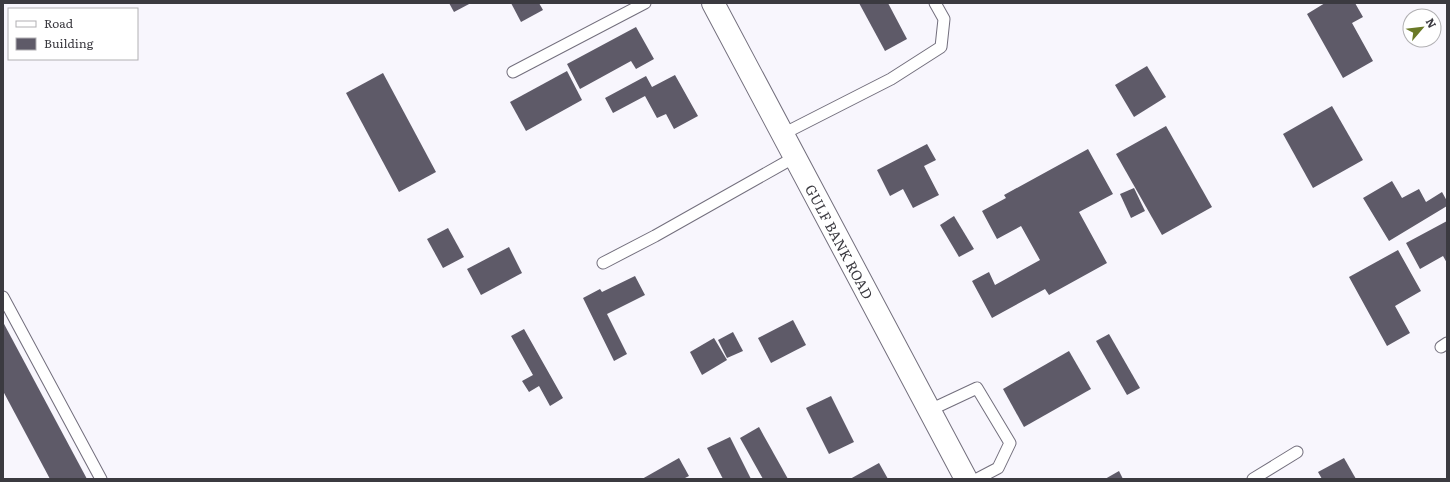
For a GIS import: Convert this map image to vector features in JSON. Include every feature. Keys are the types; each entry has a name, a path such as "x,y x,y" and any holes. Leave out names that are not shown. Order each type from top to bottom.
{"main road":[{"name":"GULF BANK ROAD","path":"713,3 966,479"}],"lane":[{"path":"513,72 645,3"},
{"path":"783,134 892,79 941,47 944,19 935,3"},
{"path":"603,263 655,236 795,157"},
{"path":"3,297 102,479"},
{"path":"930,410 977,388 1010,443 998,468 977,479"},
{"path":"1253,479 1297,452"}],"building":[{"path":"449,3 471,3 454,12"},
{"path":"511,3 539,3 543,10 521,22"},
{"path":"859,3 888,3 907,39 885,51"},
{"path":"1325,3 1355,3 1363,17 1352,23 1373,61 1343,78 1307,14"},
{"path":"636,27 654,59 636,69 631,61 580,89 567,64"},
{"path":"1147,66 1166,97 1134,117 1115,85"},
{"path":"567,71 582,100 526,131 510,102"},
{"path":"383,73 436,172 399,192 346,93"},
{"path":"675,75 698,116 674,129 666,114 657,118 645,96 613,113 605,98 646,76 652,87"},
{"path":"1332,106 1363,160 1313,188 1283,134"},
{"path":"1166,126 1212,207 1162,235 1116,154"},
{"path":"927,144 936,160 924,166 939,195 913,208 903,189 890,196 877,170"},
{"path":"1088,149 1113,194 1079,212 1107,263 1049,295 1045,289 992,318 972,281 989,272 995,285 1040,260 1021,226 997,239 982,211 1006,198 1004,195"},
{"path":"1392,181 1402,198 1419,189 1426,202 1442,192 1447,201 1447,206 1389,241 1363,198"},
{"path":"1134,188 1145,211 1131,218 1120,194"},
{"path":"954,216 974,249 959,257 940,225"},
{"path":"1447,221 1447,263 1443,256 1420,269 1406,243"},
{"path":"448,228 464,257 443,268 427,239"},
{"path":"509,247 522,273 481,295 467,269"},
{"path":"1398,250 1421,291 1395,306 1410,333 1387,346 1349,277"},
{"path":"635,276 645,295 607,314 627,354 614,361 583,298 600,289 602,292"},
{"path":"793,320 806,345 771,363 758,338"},
{"path":"3,322 87,479 50,479 3,391"},
{"path":"524,329 563,398 550,406 539,386 529,392 522,381 533,375 511,336"},
{"path":"733,332 743,351 727,358 718,340"},
{"path":"1109,334 1140,388 1127,395 1096,341"},
{"path":"714,338 727,360 702,375 690,352"},
{"path":"1069,351 1091,389 1024,427 1003,389"},
{"path":"831,396 854,442 829,454 806,408"},
{"path":"759,427 788,479 763,479 740,438"},
{"path":"730,437 751,479 723,479 707,448"},
{"path":"679,458 689,476 683,479 642,479"},
{"path":"1344,458 1356,479 1322,479 1318,472"},
{"path":"879,463 888,479 850,479"},
{"path":"1119,471 1123,479 1105,479"}]}
